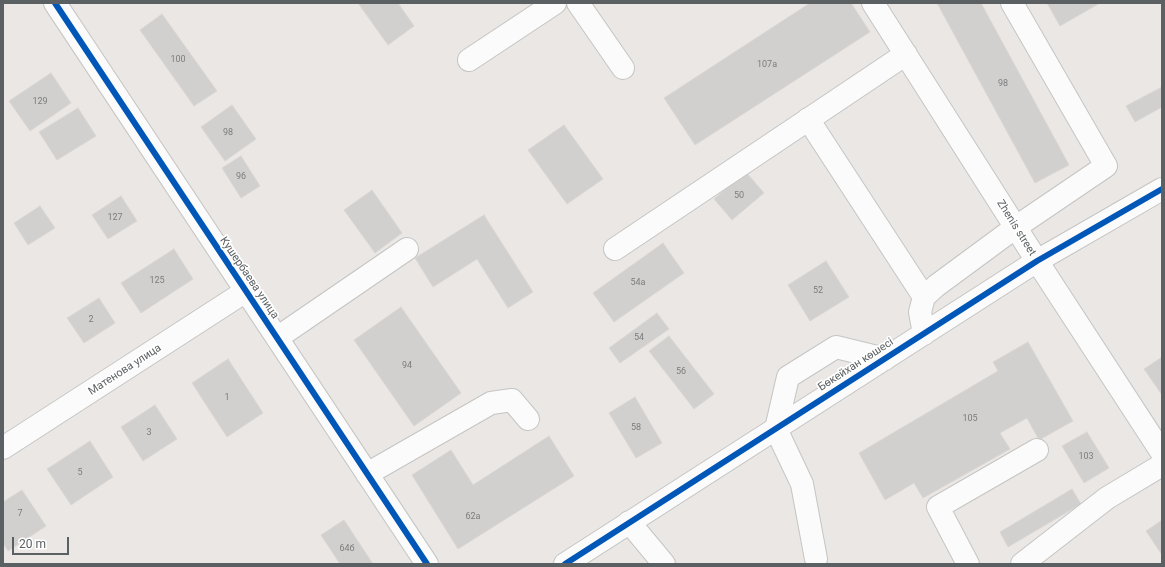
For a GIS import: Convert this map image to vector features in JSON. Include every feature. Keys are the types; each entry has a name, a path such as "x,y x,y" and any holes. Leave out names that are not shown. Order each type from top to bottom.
{"street":[{"name":"Кушербаева улица","path":"55,3 427,564"},
{"path":"469,60 555,3"},
{"path":"578,3 624,68"},
{"name":"Zhenis street","path":"873,3 1037,261 1162,453"},
{"path":"924,334 920,312 924,297 936,286 1016,227 1106,166 1012,3"},
{"path":"615,249 906,54"},
{"path":"808,119 924,297"},
{"name":"Бөкейхан көшесі","path":"565,564 1037,261 1162,188"},
{"path":"277,338 406,249"},
{"name":"Матенова улица","path":"3,448 246,291"},
{"path":"816,559 802,484 776,429 788,377 836,347 885,359"},
{"path":"367,474 491,403 512,400 528,419"},
{"path":"968,564 938,507 1037,450"},
{"path":"1022,564 1107,498 1162,465"},
{"path":"630,522 664,564"}],"building":[{"path":"358,3 398,3 414,26 388,45"},
{"path":"810,3 851,3 870,32 695,145 664,98"},
{"path":"937,3 981,3 1069,165 1035,183"},
{"path":"1047,3 1100,3 1060,26"},
{"path":"162,14 217,91 194,106 140,30"},
{"path":"51,73 71,103 30,131 9,101"},
{"path":"1162,87 1162,107 1135,122 1126,106"},
{"path":"232,105 256,139 225,161 201,127"},
{"path":"78,108 96,136 57,160 39,132"},
{"path":"564,125 603,179 567,204 528,150"},
{"path":"241,156 260,186 241,198 222,168"},
{"path":"746,172 764,193 732,220 714,199"},
{"path":"372,190 402,233 375,253 344,210"},
{"path":"121,196 137,221 108,239 92,215"},
{"path":"40,206 55,228 28,245 14,223"},
{"path":"484,215 533,292 508,308 477,259 433,287 415,258"},
{"path":"663,243 684,273 614,322 593,293"},
{"path":"174,249 193,279 141,313 121,283"},
{"path":"826,261 849,297 810,321 788,285"},
{"path":"99,298 115,323 84,343 67,318"},
{"path":"401,307 461,393 414,426 354,340"},
{"path":"657,313 669,329 620,363 609,348"},
{"path":"669,336 714,394 694,409 649,351"},
{"path":"1028,342 1073,421 1039,440 1027,418 1000,433 1010,449 923,498 914,483 885,500 859,453 998,371 993,362"},
{"path":"1162,357 1162,395 1144,369"},
{"path":"228,359 263,413 227,437 192,383"},
{"path":"635,397 662,443 636,458 609,413"},
{"path":"155,405 177,439 143,461 121,427"},
{"path":"1087,432 1109,468 1084,483 1062,446"},
{"path":"549,436 574,476 458,549 412,475 451,450 473,485"},
{"path":"90,441 113,477 71,505 47,469"},
{"path":"1072,489 1081,504 1008,547 1000,532"},
{"path":"22,490 46,526 8,551 3,543 3,502"},
{"path":"344,520 373,564 340,564 321,535"},
{"path":"1162,520 1162,555 1146,531"}],"cycle path":[{"path":"55,3 427,564"},
{"path":"565,564 1037,261 1162,189"}]}
